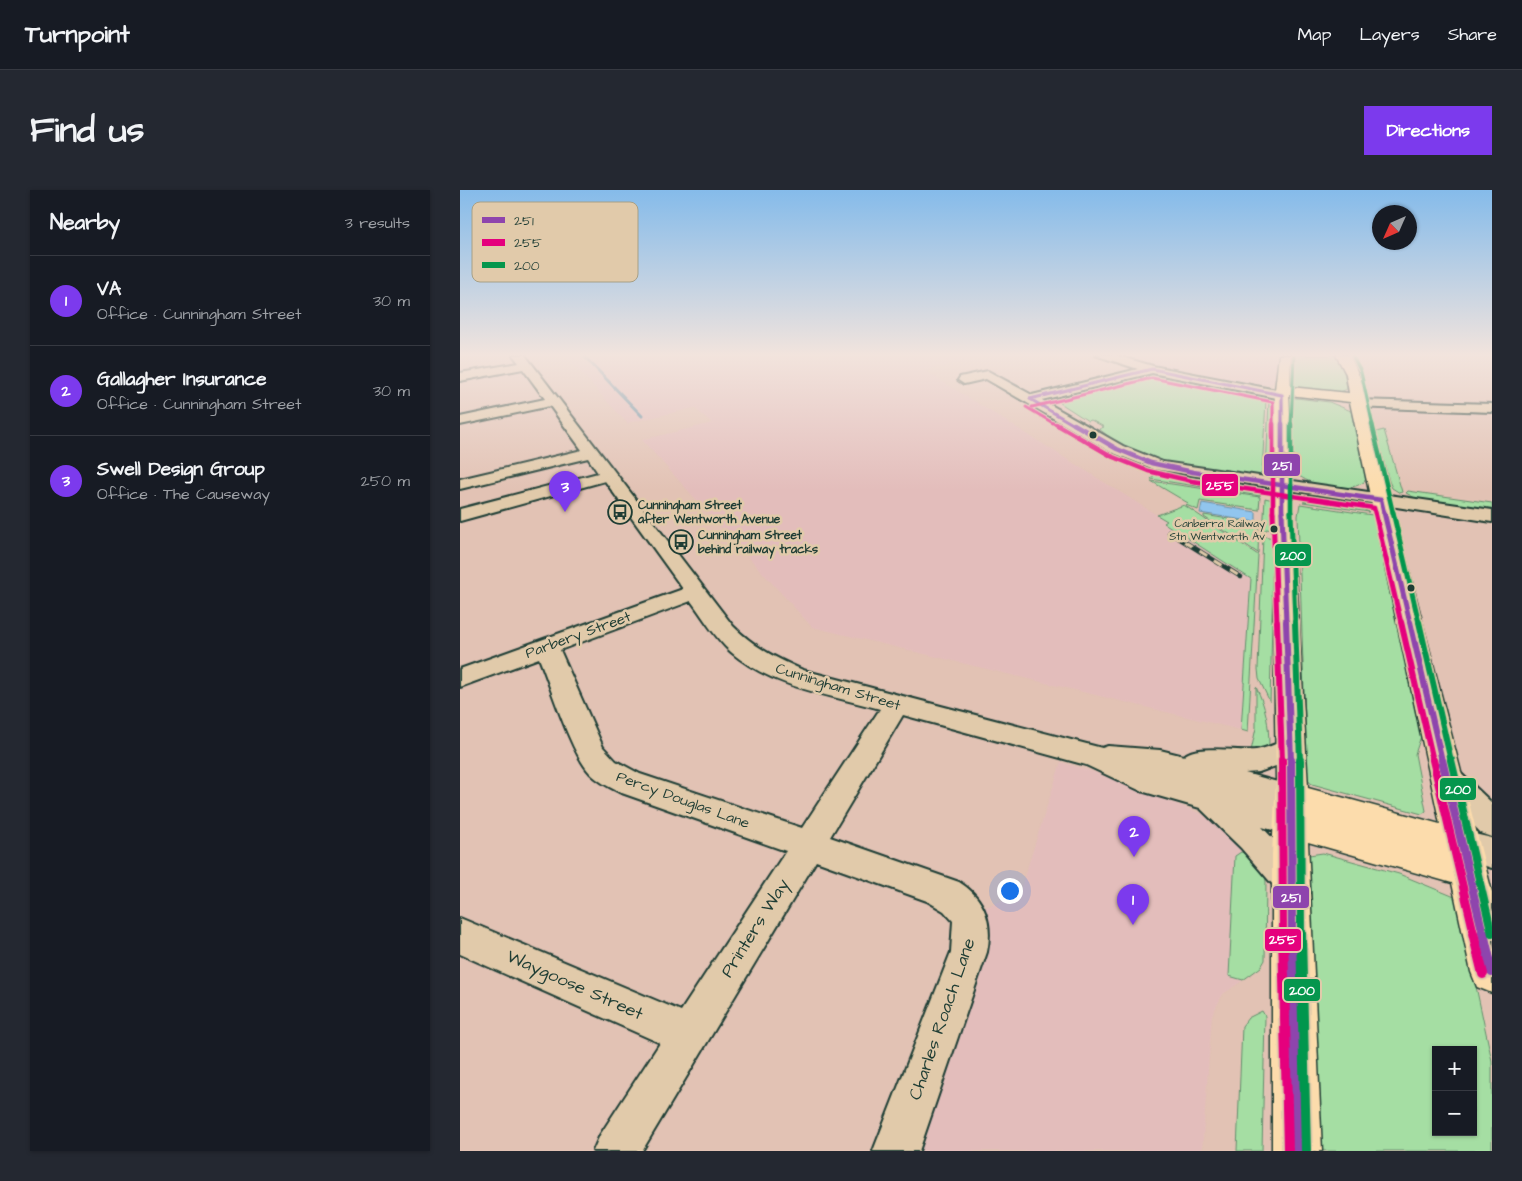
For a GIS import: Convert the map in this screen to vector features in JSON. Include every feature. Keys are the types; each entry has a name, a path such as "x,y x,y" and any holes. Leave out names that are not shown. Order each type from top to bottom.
{"main road":[{"path":"1282,400 1282,485 1291,749 1297,1151"},
{"path":"1340,400 1358,402 1446,777 1478,862 1492,968"},
{"name":"Cunningham Street","path":"1291,810 1478,862"}],"street":[{"path":"1031,400 1117,449 1151,463 1193,472 1492,516"},
{"path":"460,421 553,401"},
{"name":"Cunningham Street","path":"553,401 734,642 763,663 804,680 1093,756 1152,782 1207,797 1291,810"},
{"path":"1358,402 1492,408"},
{"path":"460,484 592,452"},
{"path":"460,515 609,475"},
{"name":"Parbery Street","path":"460,678 696,592"},
{"name":"Percy Douglas Lane","path":"547,646 589,748 602,768 630,784 807,843"},
{"name":"Printers Way","path":"616,1151 807,843 896,705"},
{"name":"Cunningham Street","path":"1093,756 1160,761 1253,762 1267,759 1291,749"},
{"name":"Cunningham Street","path":"1160,761 1291,810"},
{"path":"1446,777 1492,823"},
{"name":"Cunningham Street","path":"1207,797 1252,838 1292,882"},
{"name":"Charles Roach Lane","path":"807,843 946,892 962,904 972,923 969,952 896,1151"},
{"name":"Waygoose Street","path":"460,936 689,1035"}],"shaded area":[{"path":"606,400 972,400 1168,522 1164,524 1251,579 1241,730 812,627 642,440 712,423 694,408 627,423"},
{"path":"1061,762 1094,772 1212,818 1230,828 1266,878 1263,964 1255,972 1223,994 1212,1015 1202,1151 914,1151 981,909 1019,894"}],"green space":[{"path":"1055,400 1266,400 1262,472 1260,475 1229,474 1190,468 1153,458 1120,445 1099,429 1104,427 1091,420 1088,421"},
{"path":"1269,400 1276,402 1274,469 1268,473 1266,472"},
{"path":"1288,400 1329,402 1351,411 1367,477 1364,482 1347,488 1336,488 1305,480 1291,469"},
{"path":"1384,430 1402,492 1400,493 1392,488 1389,481 1376,432"},
{"path":"1166,473 1244,484 1261,490 1260,496 1151,479 1155,474"},
{"path":"1151,481 1260,497 1259,510 1200,501 1198,510 1186,505 1188,503"},
{"path":"1408,491 1492,503 1492,512 1419,500 1406,493"},
{"path":"1265,498 1273,500 1274,530 1266,529 1265,534 1263,534"},
{"path":"1316,498 1348,502 1369,512 1303,502"},
{"path":"1300,504 1373,515 1375,519 1422,733 1415,754 1426,811 1422,814 1312,784 1307,780 1298,516"},
{"path":"1184,505 1258,555 1248,732 1241,730 1251,579 1164,523 1167,521 1157,515"},
{"path":"1204,515 1259,524 1258,553 1204,517"},
{"path":"1263,536 1274,538 1270,702 1259,679 1258,669"},
{"path":"1256,687 1265,709 1268,724 1269,747 1265,751 1251,751 1256,728"},
{"path":"1241,852 1258,858 1265,873 1266,882 1265,960 1261,967 1243,980 1229,976 1235,856"},
{"path":"1323,853 1399,874 1457,898 1492,1061 1492,1151 1320,1151 1309,855"},
{"path":"1262,1011 1265,1016 1262,1151 1237,1151 1242,1026 1248,1018"}],"water":[{"path":"1202,503 1256,512 1256,522 1200,513"}],"waterway":[{"path":"626,400 642,416"}],"railway":[{"path":"1169,532 1241,577"}],"transit line":[{"name":"251","path":"1031,400 1117,449 1151,463 1193,472 1381,500 1492,972"},
{"name":"255","path":"1032,407 1062,400"},
{"name":"255","path":"1262,400 1273,402 1273,500 1283,780 1281,854 1288,1151"},
{"name":"251","path":"1282,400 1282,500 1292,780 1290,854 1297,1151"},
{"name":"200","path":"1291,400 1291,500 1301,780 1299,854 1306,1151"},
{"name":"200","path":"1367,400 1492,934"},
{"name":"255","path":"1026,407 1113,457 1148,471 1192,481 1374,508 1483,974"}],"place":[{"name":"Swell Design Group","path":"565,512"},
{"name":"Cunningham Street after Wentworth Avenue","path":"620,512"},
{"name":"Canberra Railway Stn Wentworth Av","path":"1274,529"},
{"name":"Cunningham Street behind railway tracks","path":"681,542"},
{"name":"Gallagher Insurance","path":"1134,857"},
{"name":"VA","path":"1133,925"}]}
